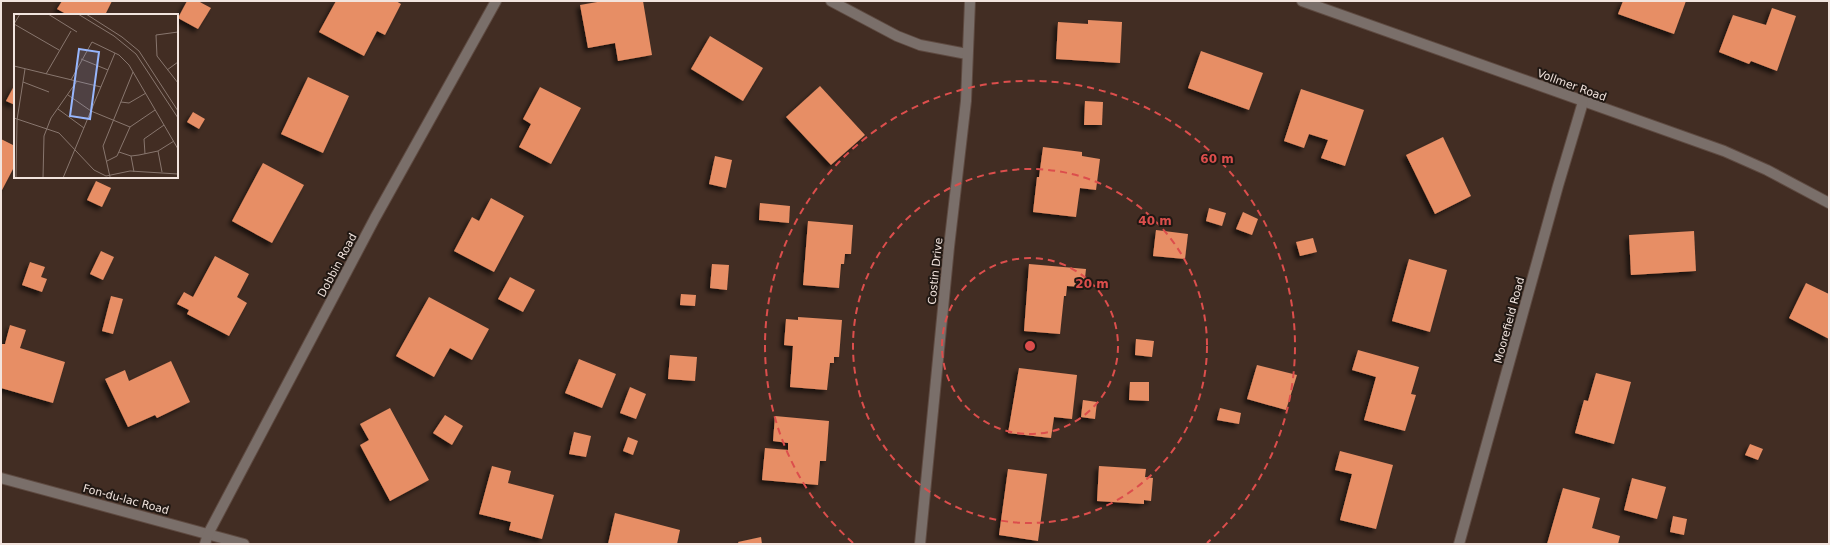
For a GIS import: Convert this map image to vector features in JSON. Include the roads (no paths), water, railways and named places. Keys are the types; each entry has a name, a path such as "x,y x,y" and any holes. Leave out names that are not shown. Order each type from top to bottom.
{"street":[{"name":"Dobbin Road","path":"205,544 208,534 375,218 496,1"},
{"path":"831,1 897,36 920,45 967,54"},
{"name":"Costin Drive","path":"920,544 949,247 966,101 970,1"},
{"name":"Vollmer Road","path":"1302,1 1731,154 1767,170 1829,203"},
{"name":"Moorefield Road","path":"1459,544 1558,186 1583,102"},
{"name":"Fon-du-lac Road","path":"1,478 244,544"}]}
